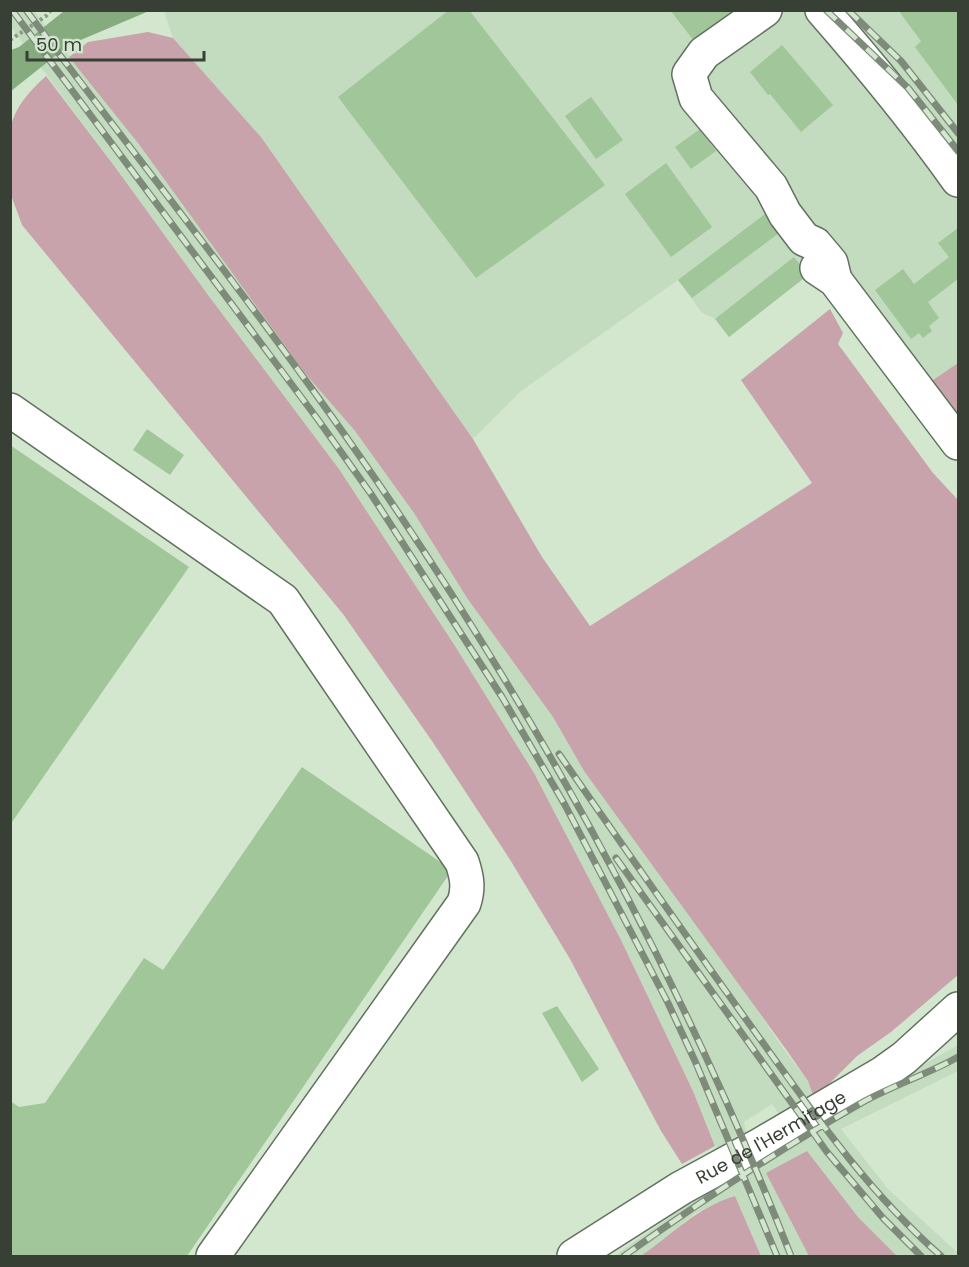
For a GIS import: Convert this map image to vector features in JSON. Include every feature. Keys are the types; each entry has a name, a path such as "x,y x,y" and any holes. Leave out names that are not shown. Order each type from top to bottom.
{"street":[{"path":"765,10 704,52 689,74 696,99 771,188 785,214 804,239 805,252 817,269 835,280 958,443"},
{"path":"822,10 922,129 958,180"},
{"path":"10,410 283,600 462,862 466,875 468,890 464,903 213,1257"},
{"name":"Rue de l'Hermitage","path":"574,1257 681,1188 883,1073 904,1058 958,1009"}],"path":[{"path":"10,40 46,16 51,10"}],"shaded area":[{"path":"11,11 34,11 138,143 304,372 355,431 414,513 467,598 553,717 584,771 721,957 808,1081 813,1095 831,1117 958,1045 958,1071 841,1129 888,1189 958,1253 958,1256 897,1256 858,1217 807,1151 809,1256 761,1256 735,1196 696,1213 641,1256 614,1256 728,1176 693,1091 621,940 534,773 455,646 339,469 11,27","holes":["772,1104 795,1138 759,1157 746,1132 744,1122"]},
{"path":"64,11 149,11 69,45 11,91 11,50 19,47"},
{"path":"164,11 958,11 958,363 930,382 808,275 729,337 716,319 702,313 678,280 521,391 473,439 261,137 173,38"},
{"path":"148,32 173,38 261,137 473,439 542,557 590,626 812,483 741,380 830,309 843,333 838,344 933,473 958,500 958,975 891,1032 857,1056 828,1085 813,1095 808,1081 785,1048 584,771 553,717 467,598 414,513 355,431 304,372 138,143 69,57 88,42"},
{"path":"46,76 339,469 455,646 534,773 621,940 693,1091 715,1146 682,1164 661,1131 570,959 509,858 432,741 343,614 22,225 11,195 11,127 20,105"},
{"path":"958,363 958,415 930,382"},
{"path":"807,1151 858,1217 897,1256 809,1256 766,1173"},
{"path":"735,1196 761,1256 641,1256 697,1214"}],"building":[{"path":"449,10 469,10 605,185 476,278 338,97"},
{"path":"670,10 735,10 694,41"},
{"path":"898,10 958,10 958,105 915,47 921,41"},
{"path":"782,45 833,105 801,132 750,72"},
{"path":"591,97 623,140 596,159 565,116"},
{"path":"700,129 716,151 691,169 675,147"},
{"path":"666,163 712,227 671,257 625,194"},
{"path":"765,214 779,233 692,298 678,280"},
{"path":"958,228 958,279 928,302 939,318 929,326 932,331 923,338 919,333 911,339 875,290 903,269 914,284 949,257 938,243"},
{"path":"794,257 808,275 729,337 715,319"},
{"path":"147,429 184,455 170,475 133,450"},
{"path":"10,445 189,567 10,825"},
{"path":"302,767 452,870 187,1256 10,1256 10,1101 19,1107 45,1103 144,958 163,970"},
{"path":"557,1006 599,1069 582,1082 542,1013"}],"railway":[{"path":"12,10 319,421 371,494 502,697 565,805 668,1003 695,1061 777,1256"},
{"path":"26,10 300,372 387,496 447,586 504,678 610,865 660,961 750,1156 791,1256"},
{"path":"826,10 908,88 958,151"},
{"path":"848,10 901,61 958,133"},
{"path":"559,754 708,966 844,1152 890,1206 941,1256"},
{"path":"616,858 827,1152 883,1218 921,1256"},
{"path":"624,1256 682,1215 801,1138 875,1096 958,1057"}]}
